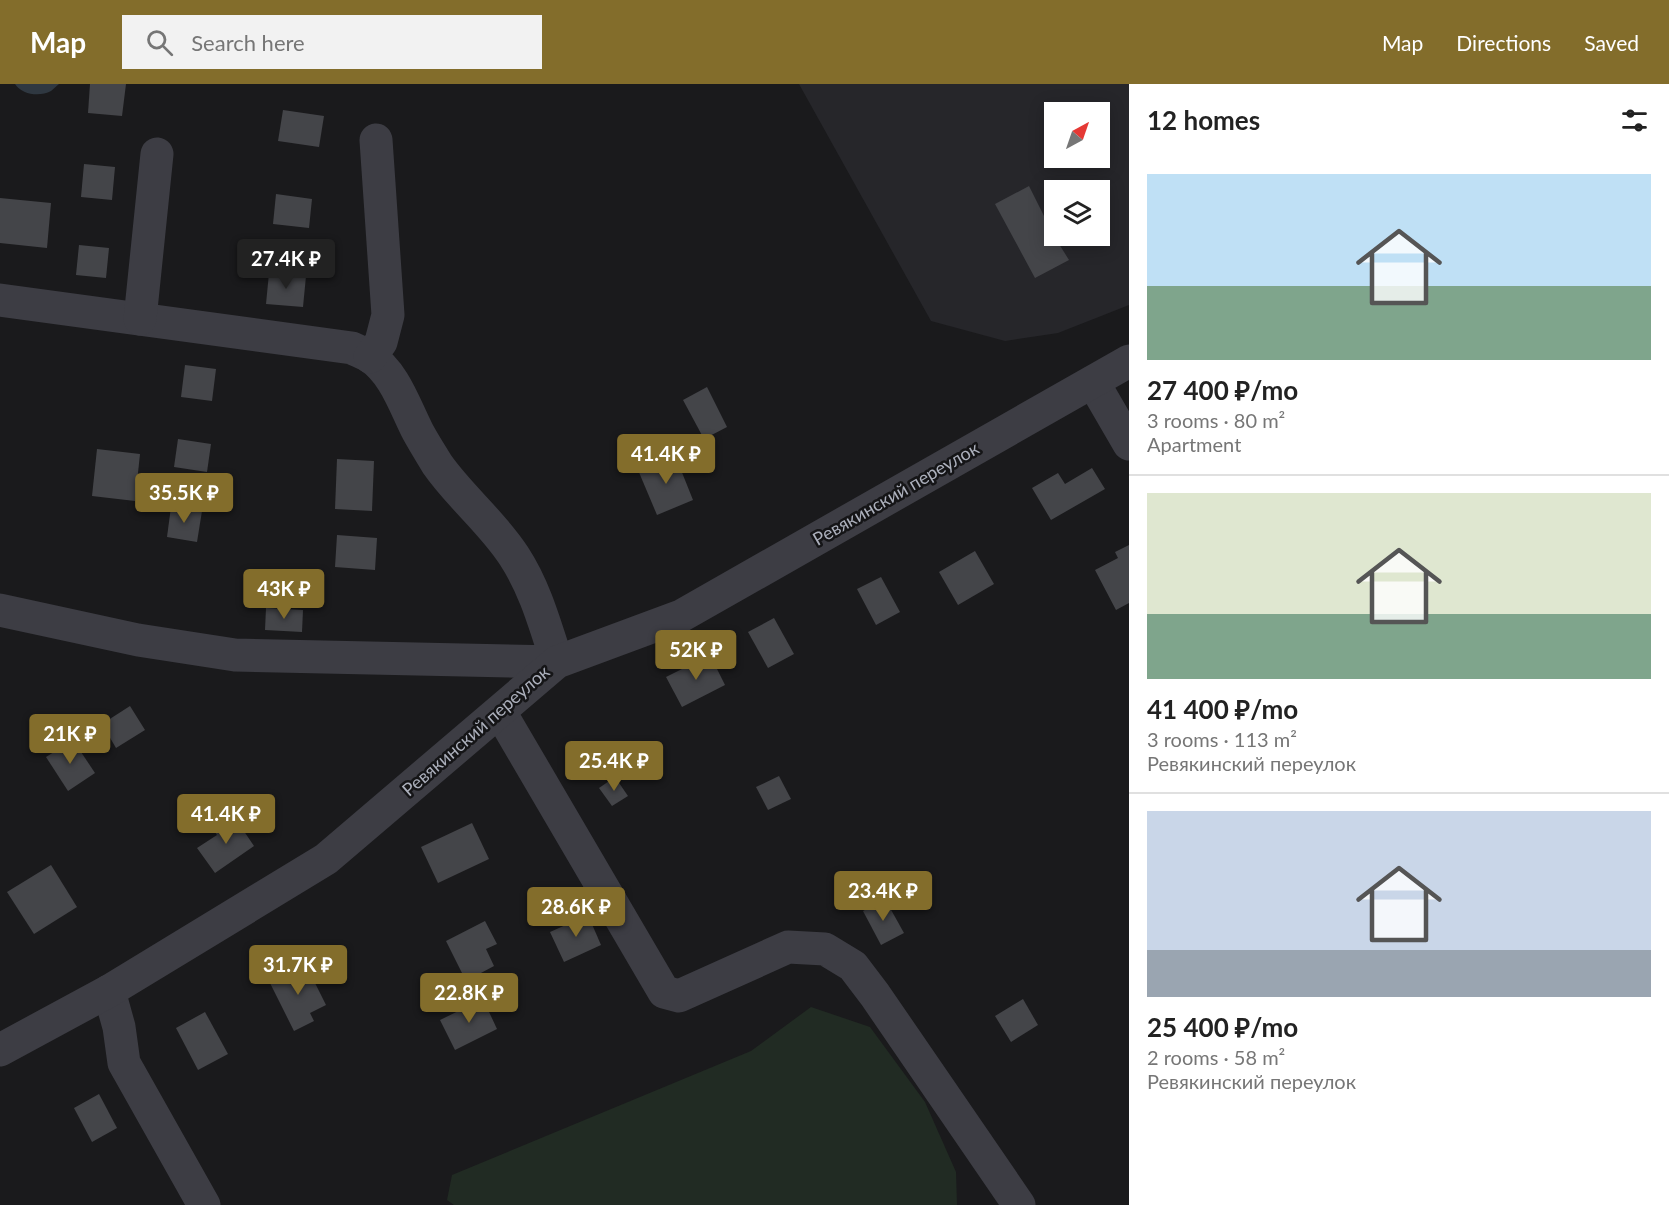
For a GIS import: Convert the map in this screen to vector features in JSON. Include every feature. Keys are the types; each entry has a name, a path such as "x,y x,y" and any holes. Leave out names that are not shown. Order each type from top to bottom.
{"street":[{"path":"370,357 381,342 387,315 376,140"},
{"path":"140,319 157,154"},
{"path":"0,300 352,348 370,357 387,373 437,464 514,555 537,599 557,662 234,655 138,640 0,610"},
{"name":"Ревякинский переулок","path":"0,1050 109,991 326,859 557,662 681,616 1129,361"},
{"path":"1093,382 1129,444"},
{"path":"500,712 663,992 679,996 788,947 825,949 853,966 875,994 1018,1205"},
{"path":"109,991 119,1027 124,1063 204,1205"}],"shaded area":[{"path":"15,84 59,84 47,93 37,94 22,91"},
{"path":"799,84 1129,84 1129,305 1058,333 1005,341 931,321"},
{"path":"811,1007 870,1027 925,1102 956,1172 957,1205 454,1205 447,1200 452,1175 751,1051"}],"building":[{"path":"90,84 126,84 122,116 88,113"},
{"path":"283,110 324,116 319,147 278,141"},
{"path":"84,164 115,167 112,200 81,197"},
{"path":"1029,186 1044,216 1044,246 1060,246 1069,260 1035,278 995,204"},
{"path":"276,194 312,199 309,228 273,224"},
{"path":"0,198 51,203 47,248 0,243"},
{"path":"79,245 109,248 106,278 76,275"},
{"path":"269,273 306,276 303,307 266,304"},
{"path":"185,365 216,369 212,401 181,397"},
{"path":"707,387 727,427 704,439 683,400"},
{"path":"178,439 211,444 207,472 174,467"},
{"path":"97,449 140,454 135,501 92,496"},
{"path":"675,455 693,500 657,515 638,470"},
{"path":"337,459 374,461 372,511 335,509"},
{"path":"1092,468 1105,489 1051,520 1032,488 1058,473 1065,484"},
{"path":"171,507 202,511 197,542 167,537"},
{"path":"337,535 377,538 375,570 335,567"},
{"path":"1129,545 1129,603 1116,610 1095,570 1118,558 1115,552"},
{"path":"975,551 994,584 958,605 939,572"},
{"path":"881,577 900,612 876,625 857,589"},
{"path":"266,608 303,610 302,632 265,630"},
{"path":"774,618 794,654 768,668 748,632"},
{"path":"710,655 725,685 682,707 666,677"},
{"path":"130,706 145,730 116,748 102,724"},
{"path":"73,740 95,773 68,791 46,757"},
{"path":"779,776 791,799 768,810 756,787"},
{"path":"615,777 628,796 612,806 599,788"},
{"path":"233,815 254,846 215,873 197,848 217,835 213,829"},
{"path":"472,823 489,859 438,883 421,847"},
{"path":"51,865 77,907 34,934 7,892"},
{"path":"885,899 904,933 881,945 863,911"},
{"path":"588,915 601,945 564,962 550,932"},
{"path":"485,921 497,944 486,949 494,966 466,981 446,941"},
{"path":"305,963 326,1005 310,1013 314,1021 294,1031 269,981"},
{"path":"483,999 497,1029 455,1050 440,1020"},
{"path":"1023,999 1038,1025 1011,1042 995,1016"},
{"path":"205,1012 228,1054 198,1070 176,1028"},
{"path":"99,1094 117,1128 92,1142 74,1108"}]}
